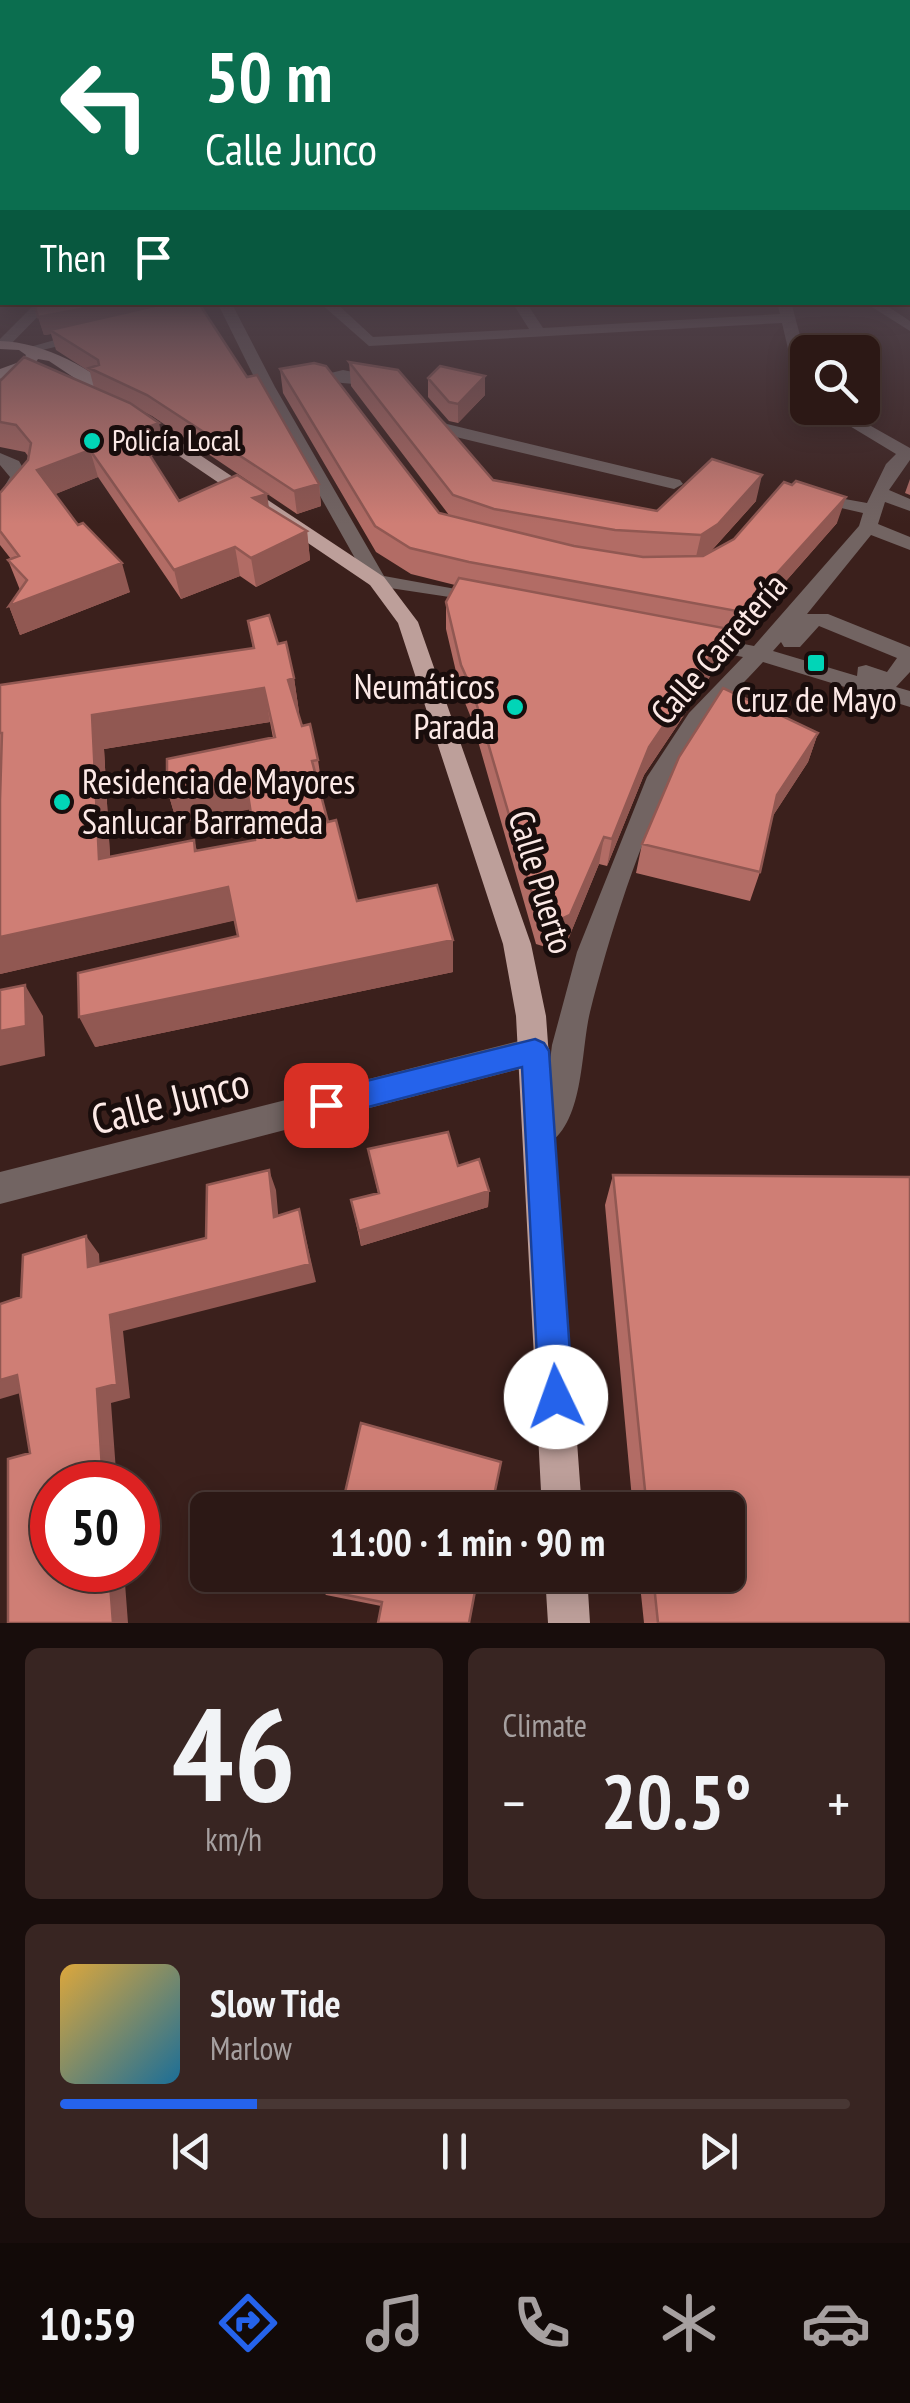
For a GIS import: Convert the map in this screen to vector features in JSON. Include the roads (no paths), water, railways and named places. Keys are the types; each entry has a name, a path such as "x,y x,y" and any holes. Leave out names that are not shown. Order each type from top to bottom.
{"main road":[{"name":"Calle Puerto","path":"5,373 54,380 144,423 376,580 408,622 517,944 535,1051 561,1492"},
{"name":"Calle Puerto","path":"77,373 134,411 144,423"},
{"path":"567,1592 569,1623"}],"street":[{"path":"259,373 376,580 496,602"},
{"path":"267,387 343,374 412,394 441,428 674,484"},
{"path":"304,381 337,384 347,398"},
{"path":"858,425 908,454"},
{"name":"Calle Carretería","path":"540,1132 555,1114 562,1093 567,1044 591,952 659,777 698,719 806,602 874,509 908,454"},
{"path":"0,458 13,465 19,477 15,490 0,504"},
{"path":"792,492 874,509 910,506"},
{"path":"874,509 910,544"},
{"path":"408,622 416,601 440,591"},
{"path":"806,602 910,653"},
{"path":"814,619 821,619 910,653 892,681 792,649 791,642 814,619"},
{"path":"663,635 756,653 908,694"},
{"name":"Calle Junco","path":"0,1188 535,1051"}],"place":[{"name":"Policía Local","path":"92,441"},
{"name":"Cruz de Mayo","path":"816,663"},
{"name":"Neumáticos Parada","path":"515,707"},
{"name":"Residencia de Mayores Sanlucar Barrameda","path":"62,802"}]}
